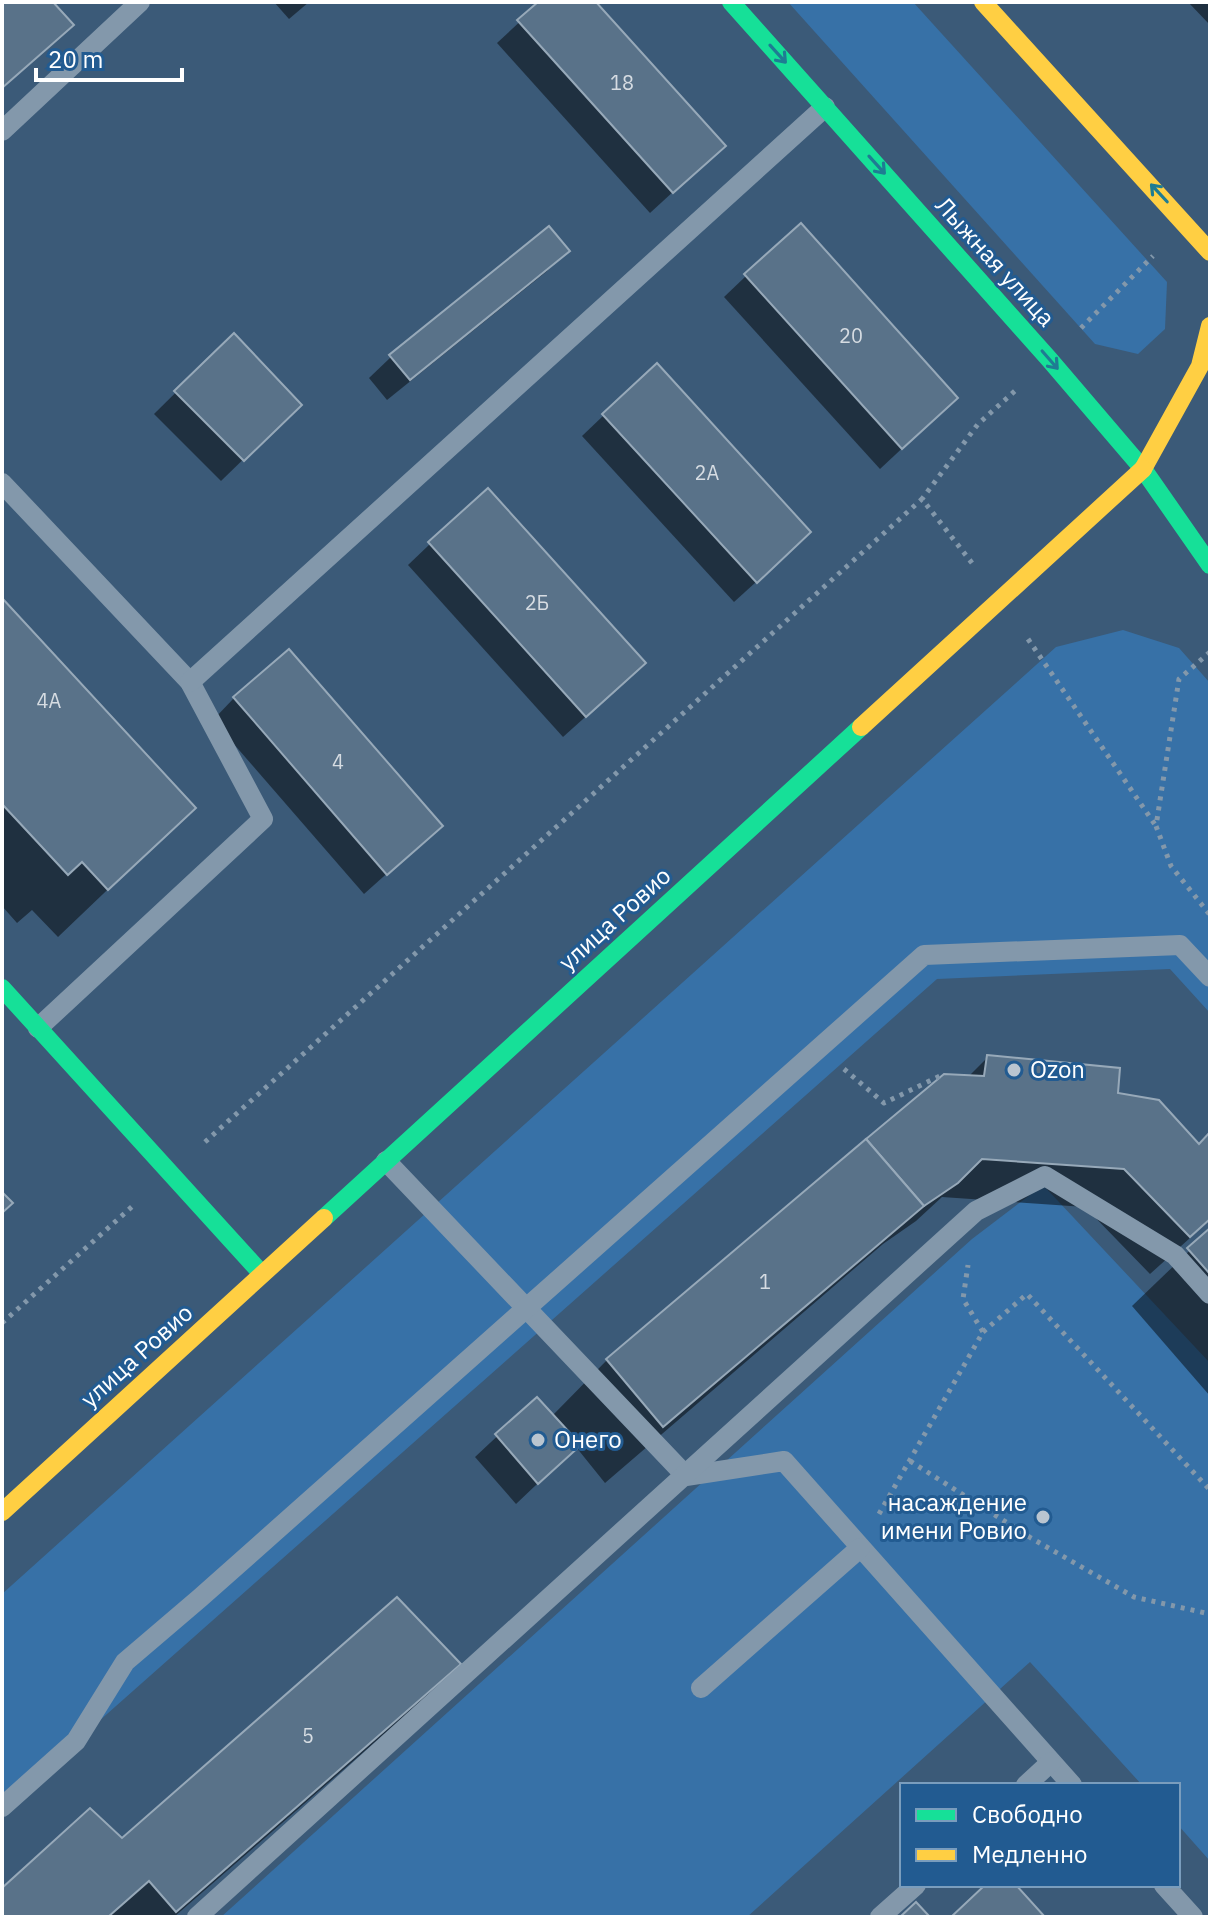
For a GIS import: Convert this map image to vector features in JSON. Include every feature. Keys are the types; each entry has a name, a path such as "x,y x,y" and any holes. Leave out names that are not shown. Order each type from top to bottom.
{"main road":[{"name":"Лыжная улица","path":"731,2 1143,469 1210,565"},
{"path":"983,2 1210,252"},
{"name":"улица Ровио","path":"2,1512 1143,469 1200,366 1210,326"},
{"path":"2,988 262,1274"}],"lane":[{"path":"2,131 140,2"},
{"path":"190,682 825,107"},
{"path":"2,483 190,682 263,819 38,1028"},
{"path":"2,1807 76,1741 125,1662 924,955 1180,945 1210,977"},
{"path":"386,1161 686,1476"},
{"path":"197,1917 976,1211 1045,1176 1175,1255 1210,1294"},
{"path":"686,1476 784,1461 1070,1783"},
{"path":"701,1688 860,1548"},
{"path":"1028,1783 1051,1762"},
{"path":"880,1917 914,1887"},
{"path":"1166,1887 1193,1917"}],"path":[{"path":"2,1323 922,499"},
{"path":"1210,652 1179,679 1156,826 1171,866 1210,915"},
{"path":"818,1048 884,1103 944,1074"},
{"path":"976,1211 963,1299 983,1332"},
{"path":"860,1548 983,1332 1027,1294 1210,1490"},
{"path":"910,1461 1031,1538 1134,1597 1210,1614"}],"shaded area":[{"path":"788,2 913,2 1167,282 1165,329 1138,354 1095,344"},
{"path":"1123,630 1179,648 1210,683 1210,1013 1170,969 937,979 2,1807 2,1594 1056,647"},
{"path":"1043,1185 1210,1363 1210,1861 1180,1827 1180,1783 1140,1783 1030,1662 747,1917 221,1917 972,1239"}],"building":[{"path":"2,2 53,2 74,25 2,88"},
{"path":"538,2 596,2 726,146 673,193 517,20"},
{"path":"801,223 958,398 902,449 744,274"},
{"path":"549,226 570,251 410,380 389,355"},
{"path":"234,333 302,405 244,461 174,391"},
{"path":"657,363 811,532 757,583 602,414"},
{"path":"488,488 646,663 586,717 428,542"},
{"path":"2,598 196,808 108,890 82,862 68,875 2,804"},
{"path":"289,649 443,826 387,875 233,697"},
{"path":"987,1055 1120,1068 1118,1093 1159,1100 1199,1144 1210,1132 1210,1219 1190,1237 1124,1169 982,1159 958,1183 924,1206 866,1139 944,1074 984,1076"},
{"path":"866,1139 924,1206 663,1427 606,1359"},
{"path":"2,1192 13,1203 2,1213"},
{"path":"1210,1228 1210,1274 1187,1248"},
{"name":"Онего","path":"537,1397 581,1445 538,1484 495,1434"},
{"path":"397,1597 461,1664 176,1912 149,1881 108,1917 2,1917 2,1888 90,1808 122,1838"},
{"path":"983,1887 1018,1887 1045,1917 951,1917"},
{"path":"916,1902 930,1917 900,1917"}],"traffic: fast":[{"path":"731,2 1143,469 1210,565"},
{"path":"324,1218 861,727"},
{"path":"2,988 262,1274"}],"traffic: slow":[{"path":"983,2 1210,252"},
{"path":"1143,469 1200,366 1210,326"},
{"path":"861,727 1143,469"},
{"path":"2,1512 324,1218"}],"place":[{"name":"Ozon","path":"1014,1070"},
{"name":"Онего","path":"538,1440"},
{"name":"насаждение имени Ровио","path":"1043,1517"}]}
